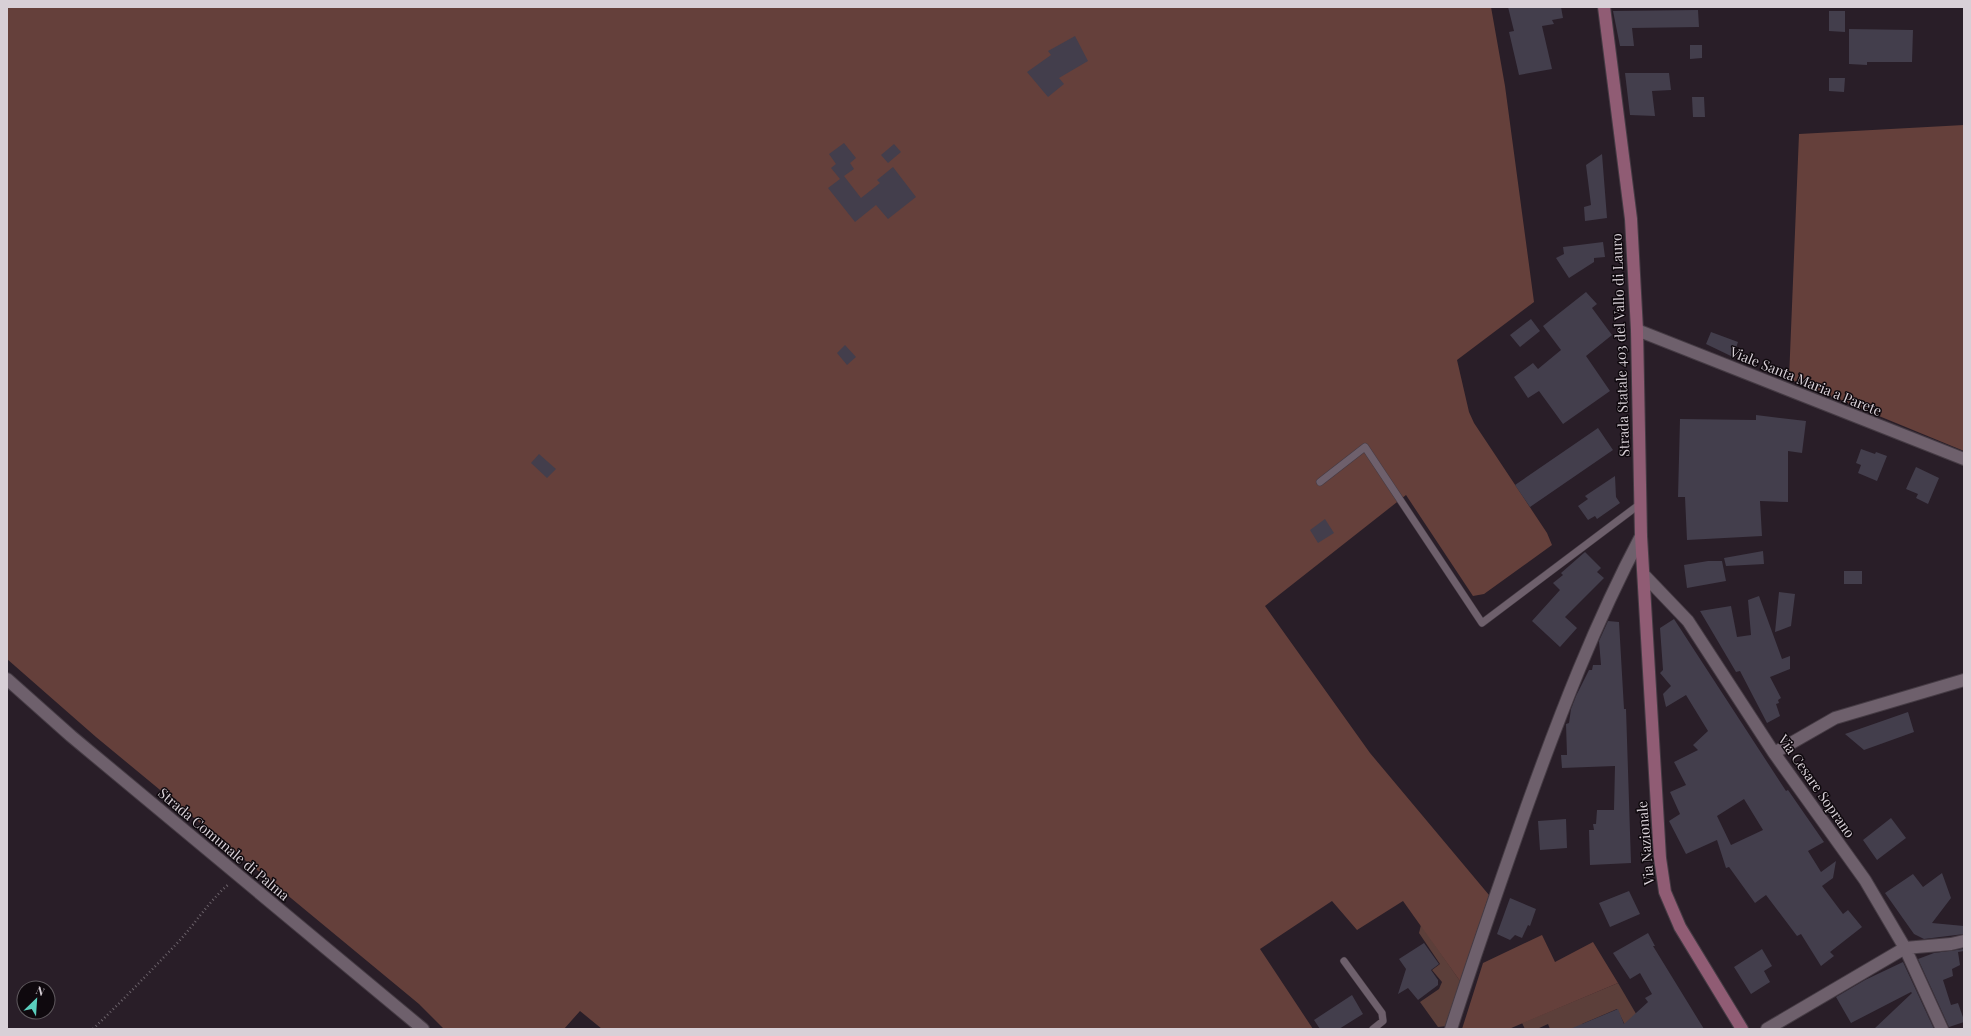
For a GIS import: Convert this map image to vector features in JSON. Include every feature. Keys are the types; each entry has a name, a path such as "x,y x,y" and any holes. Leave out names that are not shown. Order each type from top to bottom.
{"main road":[{"name":"Strada Statale 403 del Vallo di Lauro","path":"1604,7 1630,219 1637,330 1641,536 1649,683"},
{"name":"Via Nazionale","path":"1649,683 1660,858 1664,892 1687,940 1742,1029"}],"street":[{"name":"Viale Santa Maria a Parete","path":"1637,330 1964,459"},
{"path":"1451,1029 1495,897 1565,702 1622,572 1641,536"},
{"name":"Via Cesare Soprano","path":"1644,574 1688,621 1774,753 1865,880 1905,948 1942,1029"},
{"name":"Strada Comunale di Palma","path":"7,679 71,736 423,1029"},
{"path":"1774,753 1835,718 1964,680"},
{"path":"1768,1029 1905,948 1951,944 1964,941"}],"lane":[{"path":"1320,482 1365,447 1482,623 1640,504"},
{"path":"1344,961 1382,1013 1383,1021 1374,1029"}],"path":[{"path":"93,1029 129,994 182,938 217,894 240,876"}],"shaded area":[{"path":"7,7 1491,7 1505,86 1534,302 1457,360 1469,412 1474,423 1547,533 1552,545 1484,594 1473,596 1406,495 1265,606 1370,753 1489,895 1460,981 1403,901 1357,930 1332,901 1260,949 1313,1029 602,1029 580,1011 564,1029 444,1029 419,1004 96,737 7,659"},
{"path":"1964,125 1964,451 1789,379 1799,134"},
{"path":"1421,925 1460,981 1447,1026 1438,1027 1420,1002 1439,989 1442,982 1432,970 1440,964 1419,933"},
{"path":"1542,935 1555,962 1593,942 1618,983 1509,1029 1462,1029 1483,963"},
{"path":"1618,983 1645,1029 1627,1029 1617,1009 1582,1024 1584,1029 1550,1029 1548,1024 1537,1029 1525,1029 1522,1023"}],"building":[{"path":"1508,7 1561,7 1563,18 1552,20 1554,24 1542,26 1552,69 1519,75 1509,32 1514,31"},
{"path":"1698,10 1699,27 1632,28 1634,46 1620,46 1613,11"},
{"path":"1829,11 1845,11 1845,32 1829,31"},
{"path":"1849,29 1913,30 1912,62 1867,62 1867,65 1849,64"},
{"path":"1075,36 1088,61 1059,78 1064,84 1048,97 1027,72 1051,55 1048,51"},
{"path":"1690,45 1702,45 1702,58 1690,59"},
{"path":"1625,73 1669,73 1671,90 1652,91 1655,116 1630,115"},
{"path":"1829,78 1845,78 1844,92 1829,91"},
{"path":"1692,97 1704,97 1705,117 1693,117"},
{"path":"844,143 856,158 850,163 854,169 844,176 861,198 880,183 877,180 893,167 916,197 888,219 876,205 855,222 828,188 840,179 831,168 836,164 829,154"},
{"path":"894,144 901,152 888,163 881,155"},
{"path":"1602,154 1607,218 1585,221 1584,207 1591,205 1586,165"},
{"path":"1603,242 1605,257 1594,258 1594,262 1569,278 1556,258 1564,254 1563,247"},
{"path":"1586,292 1597,304 1592,308 1612,335 1586,356 1610,391 1563,424 1539,391 1528,398 1514,377 1533,363 1538,369 1561,350 1543,326"},
{"path":"1531,319 1540,331 1520,347 1510,335"},
{"path":"1711,332 1738,342 1733,357 1706,344"},
{"path":"845,345 856,357 847,365 837,353"},
{"path":"1756,415 1806,421 1802,453 1788,451 1788,502 1760,501 1762,536 1687,540 1685,497 1678,497 1680,419 1756,420"},
{"path":"1598,428 1613,450 1530,507 1515,485"},
{"path":"1861,449 1887,456 1877,481 1858,473 1861,465 1856,463"},
{"path":"539,454 556,469 547,478 531,463"},
{"path":"1916,467 1939,478 1928,504 1916,498 1918,494 1906,489"},
{"path":"1615,476 1616,497 1620,503 1597,519 1595,516 1588,520 1578,506 1588,499 1585,496"},
{"path":"1325,519 1334,533 1318,543 1310,530"},
{"path":"1763,551 1764,564 1726,566 1724,558"},
{"path":"1585,552 1601,568 1597,572 1604,578 1565,617 1577,628 1560,647 1532,621 1560,590 1553,583 1563,575 1561,573"},
{"path":"1708,561 1722,561 1726,581 1687,588 1684,565"},
{"path":"1844,571 1862,571 1862,584 1844,584"},
{"path":"1779,592 1795,594 1791,626 1775,632"},
{"path":"1759,596 1782,659 1790,656 1790,669 1770,677 1781,698 1778,700 1779,703 1776,704 1780,716 1767,723 1740,671 1736,672 1700,611 1731,606 1737,637 1751,635 1748,600"},
{"path":"1674,619 1786,791 1788,790 1824,842 1808,851 1821,872 1836,861 1833,878 1822,886 1843,914 1848,910 1862,927 1830,952 1834,956 1821,966 1801,934 1797,936 1766,895 1755,903 1729,867 1726,868 1717,840 1686,854 1669,821 1680,814 1670,792 1686,785 1674,762 1698,750 1693,745 1708,731 1686,695 1666,707 1663,694 1671,686 1660,673 1663,670 1660,628","holes":["1744,799 1763,830 1731,845 1717,816"]},
{"path":"1608,621 1619,622 1624,709 1626,709 1631,863 1590,865 1589,830 1594,830 1593,824 1596,824 1597,810 1614,810 1615,766 1562,768 1561,755 1567,755 1566,724 1569,723 1571,709 1576,696 1589,670 1592,670 1593,665 1601,665 1599,641"},
{"path":"1908,712 1914,732 1864,750 1845,734"},
{"path":"1891,818 1906,838 1877,860 1863,840"},
{"path":"1566,819 1567,848 1540,850 1538,821"},
{"path":"1942,873 1951,898 1932,923 1964,926 1964,934 1924,939 1914,934 1885,893 1913,874 1923,887"},
{"path":"1629,891 1640,914 1610,927 1599,903"},
{"path":"1510,898 1536,909 1530,926 1528,925 1522,938 1515,935 1510,940 1497,934"},
{"path":"1648,933 1655,946 1653,946 1704,1029 1570,1029 1618,1009 1624,1024 1648,1002 1645,998 1652,994 1640,973 1630,979 1613,953"},
{"path":"1424,943 1439,964 1431,970 1438,980 1438,985 1418,1000 1408,988 1398,994 1406,969 1399,959"},
{"path":"1762,949 1772,966 1764,971 1770,982 1751,994 1734,967"},
{"path":"1964,949 1964,951 1958,952 1960,965 1952,969 1953,976 1943,980 1951,1005 1958,1003 1964,1020 1964,1022 1949,1027 1918,959 1934,953"},
{"path":"1903,962 1934,1029 1874,1029 1912,993 1911,992 1851,1023 1836,997 1865,980"},
{"path":"1352,995 1363,1014 1339,1029 1320,1029 1314,1020"}]}
